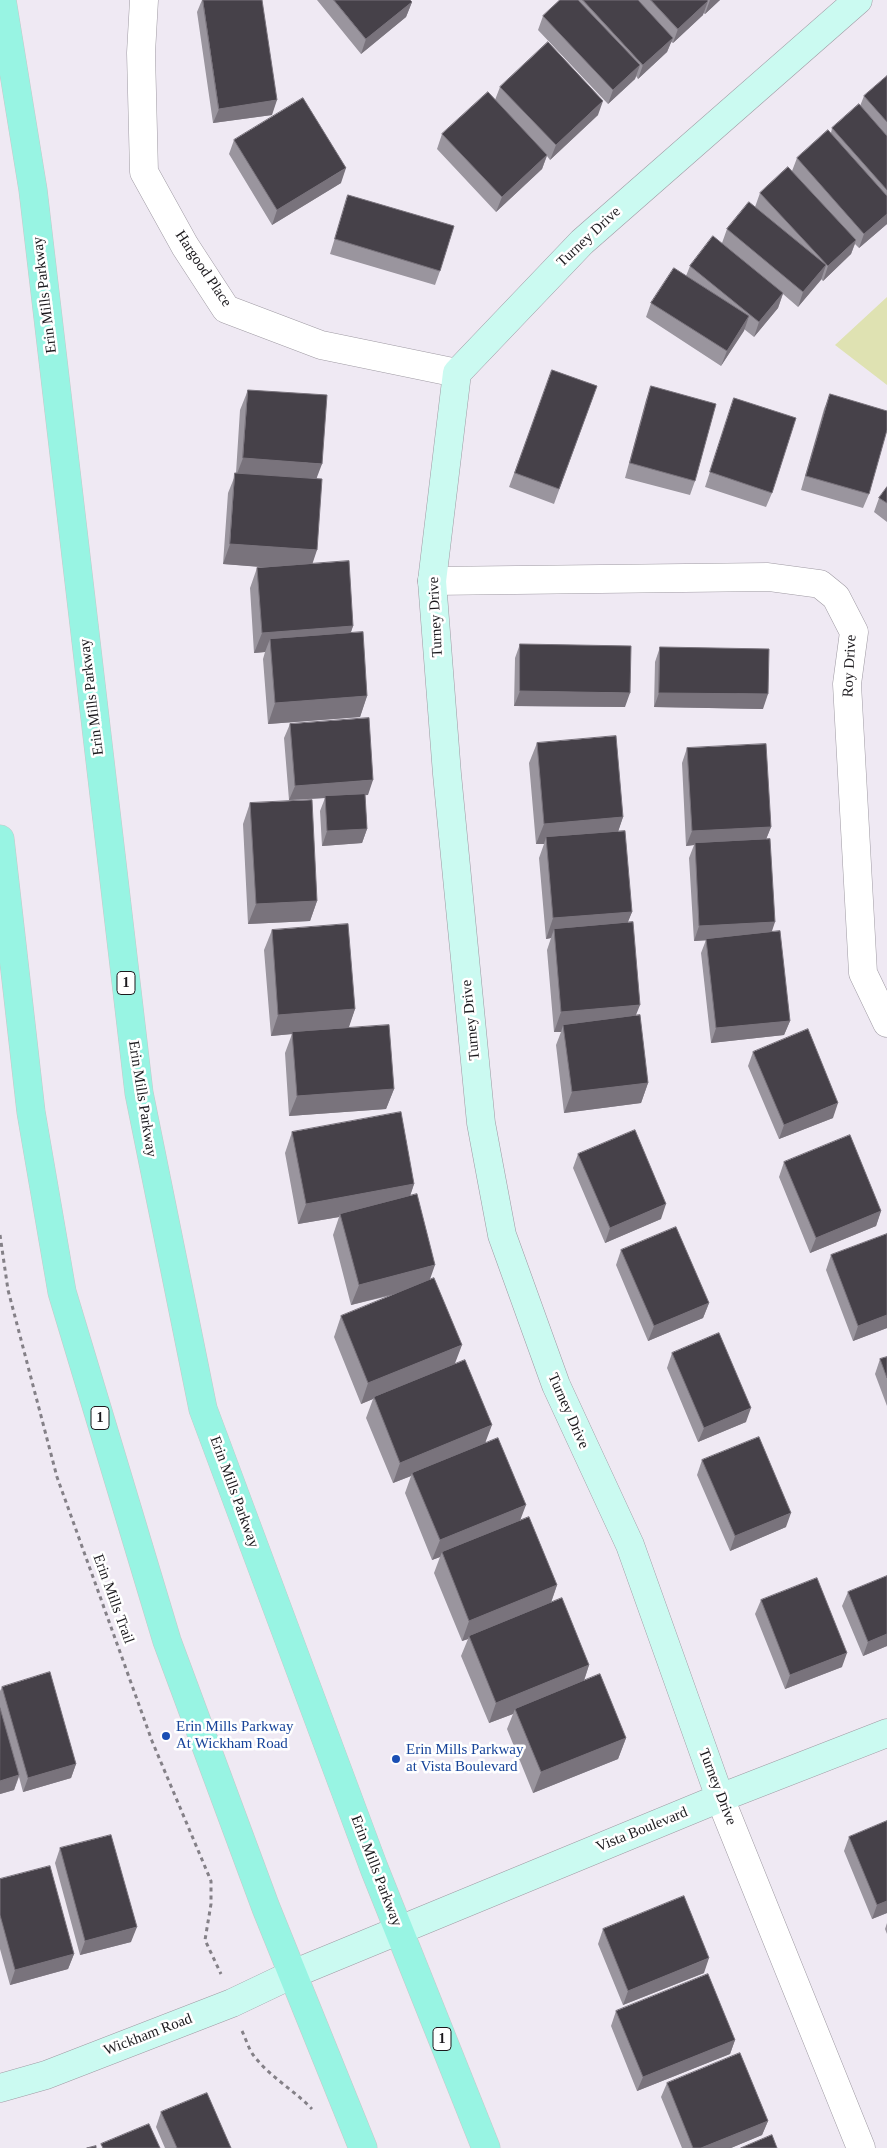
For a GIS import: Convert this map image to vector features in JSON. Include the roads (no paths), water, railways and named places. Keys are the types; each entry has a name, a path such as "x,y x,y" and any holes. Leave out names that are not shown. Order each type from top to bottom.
{"main road":[{"name":"Erin Mills Parkway","path":"2,0 33,190 139,1093 203,1409 398,1931 486,2148"},
{"name":"1","path":"0,839 31,1112 62,1292 166,1642 292,1974 363,2148"}],"street":[{"name":"Hargood Place","path":"144,0 141,53 144,172 185,246 226,309 321,345 457,373"},
{"name":"Turney Drive","path":"858,0 582,242 457,373 432,581 447,774 481,1123 502,1235 556,1386 630,1546 720,1798 861,2148"},
{"name":"Roy Drive","path":"432,581 768,577 820,584 836,597 854,632 847,684 863,973 887,1024"},
{"name":"Vista Boulevard","path":"292,1974 720,1798 887,1733"},
{"name":"Wickham Road","path":"0,2088 46,2075 232,2003 292,1974"}],"place":[{"name":"Erin Mills Parkway At Wickham Road","path":"166,1736"},
{"name":"Erin Mills Parkway at Vista Boulevard","path":"396,1759"}]}
